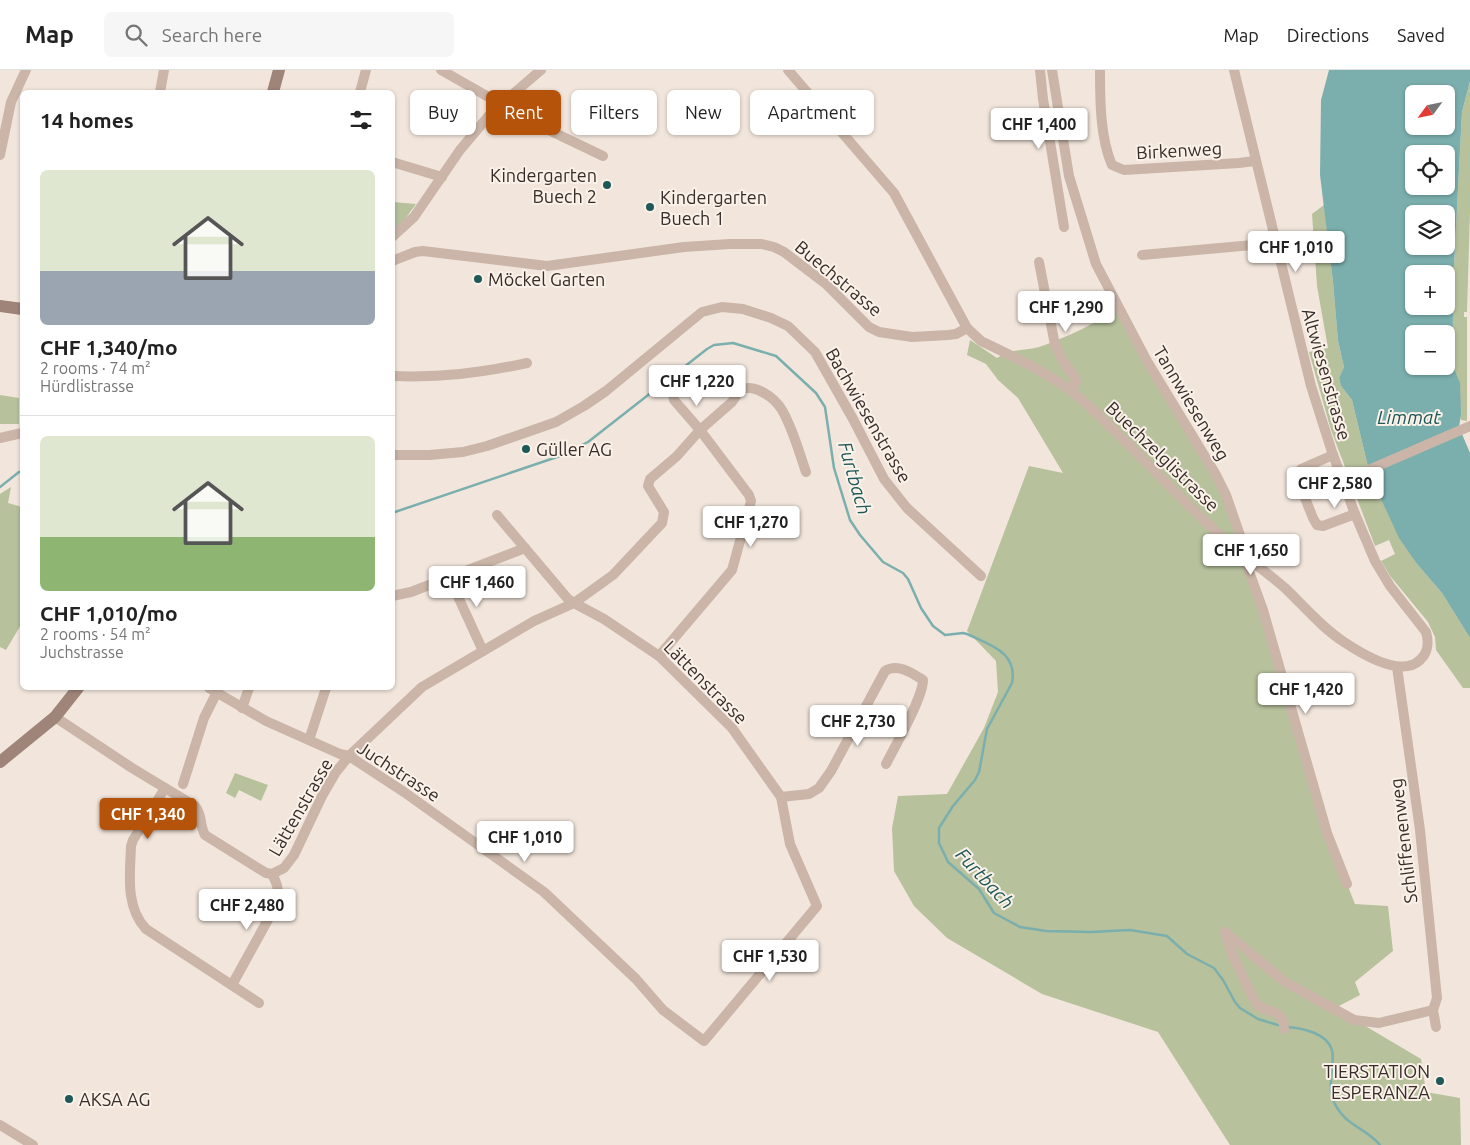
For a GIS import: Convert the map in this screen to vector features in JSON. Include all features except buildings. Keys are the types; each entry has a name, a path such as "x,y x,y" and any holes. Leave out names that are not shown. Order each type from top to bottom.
{"main road":[{"path":"274,90 280,70"},
{"path":"0,306 20,309"},
{"path":"0,762 55,717 76,690"}],"street":[{"path":"0,155 11,102 26,70"},
{"path":"160,90 164,70"},
{"path":"361,90 366,70"},
{"path":"441,70 486,96"},
{"path":"517,90 541,70"},
{"name":"Buechzelglistrasse","path":"788,70 894,193 967,328 981,341 1030,365 1071,391 1097,413 1224,539 1285,588 1343,642 1397,667"},
{"path":"1040,70 1064,227"},
{"name":"Tannwiesenweg","path":"1052,70 1069,176 1096,264 1147,361 1215,473 1226,495 1241,537 1243,554 1263,610 1327,833 1347,884"},
{"name":"Birkenweg","path":"1100,70 1100,97 1107,153 1112,165 1124,170 1239,163 1255,160"},
{"name":"Altwiesenstrasse","path":"1234,70 1311,386 1343,481"},
{"path":"11,102 20,104"},
{"path":"395,234 411,221 460,150 486,120"},
{"path":"561,135 603,156"},
{"path":"395,163 442,177"},
{"path":"1142,255 1275,243"},
{"name":"Buechstrasse","path":"395,260 414,252 423,251 547,266 684,247 762,244 784,252 826,284 869,327 879,332 912,337 956,334 967,328"},
{"path":"1039,262 1055,345 1076,382 1071,391"},
{"name":"Bachwiesenstrasse","path":"395,455 463,452 487,446 556,422 579,410 606,391 702,312 722,307 743,309 788,326 815,352 884,479 907,508 980,576"},
{"path":"395,376 446,376 526,363"},
{"path":"497,515 574,604 613,575 662,523 664,512 648,486 650,479 677,456 700,430 732,402 740,390 750,388 763,392 781,408 806,472"},
{"path":"659,656 732,570 751,501 750,495 700,430 674,400 673,393"},
{"path":"1397,667 1410,666 1423,657 1428,646 1426,632 1384,578 1355,514 1343,481 1465,428"},
{"path":"0,438 20,433"},
{"path":"1334,455 1301,469 1297,478 1317,525 1323,526 1355,514"},
{"path":"395,595 411,592 525,548"},
{"path":"449,577 483,651"},
{"name":"Lättenstrasse","path":"55,717 195,806 201,815 202,831 209,839 266,873 272,874 284,868 291,859 329,783 349,756 422,687 534,621 574,604 604,619 659,656 732,728 781,797 794,856 817,906 704,1041"},
{"name":"Schliffenenweg","path":"1397,667 1420,830 1437,998 1433,1010 1436,1027"},
{"path":"781,797 809,794 819,788 831,771 885,671 890,668 899,668 923,680 923,685 916,705 886,764"},
{"name":"Juchstrasse","path":"183,784 213,690 266,721 340,754 349,756 404,792 544,892 636,979 663,1010 704,1041"},
{"path":"242,708 248,690"},
{"path":"309,740 325,690"},
{"path":"165,788 132,840 130,892 140,923 146,929 259,1003"},
{"path":"232,986 276,905 279,894 272,874"},
{"path":"1284,1026 1281,1016 1272,1010 1258,1006 1232,956 1225,932 1285,982 1354,1020 1380,1023 1433,1010"},
{"path":"0,1125 33,1145"}],"green space":[{"path":"1470,81 1470,212 1467,312 1464,312 1464,317 1467,317 1467,421 1461,420 1454,375 1455,325 1453,325 1453,315 1455,315 1454,265 1462,112"},
{"path":"395,202 416,204 402,223 395,228"},
{"path":"1324,205 1338,341 1344,367 1339,378 1341,386 1352,400 1370,475 1417,564 1442,593 1470,638 1470,688 1463,688 1436,650 1435,637 1428,622 1391,577 1381,561 1395,554 1389,540 1375,546 1331,430 1309,352 1328,348 1317,286 1312,214"},
{"path":"1119,307 1215,473 1355,904 1388,906 1393,951 1355,982 1360,995 1335,1008 1421,1059 1426,1092 1460,1098 1461,1145 1230,1145 1158,1032 1042,994 947,938 914,906 894,871 892,828 898,796 947,794 984,728 998,692 996,661 967,631 1029,466 1063,473 1018,398 998,380 986,364 967,355 970,340 997,358 1009,352 1042,346 1092,324"},
{"path":"0,395 19,398 19,424 0,424"},
{"path":"11,487 8,503 20,506 20,626 6,650 0,647 0,494"},
{"path":"235,773 268,785 261,801 239,790 235,798 226,793"}],"water":[{"name":"Limmat","path":"1329,70 1470,70 1470,81 1462,112 1455,246 1455,205 1405,205 1405,255 1455,255 1454,265 1405,265 1405,315 1453,315 1453,325 1405,325 1405,375 1455,375 1455,371 1460,383 1461,415 1459,427 1470,453 1470,638 1442,593 1417,564 1399,538 1370,475 1352,400 1341,386 1339,378 1344,367 1338,341 1320,175 1321,100"}],"waterway":[{"name":"Furtbach","path":"395,512 560,456 588,442 714,345 733,343 776,356 816,393 825,407 834,468 850,520 860,535 883,562 903,573 908,579 921,608 933,626 945,635 963,633 985,642 1000,651 1011,664 1013,672 1012,683 987,729 979,772 939,828 939,843 948,862 979,889 994,913 1020,927 1046,931 1091,932 1130,930 1167,936 1187,954 1214,968 1240,1008 1258,1019 1281,1026"},
{"name":"Furtbach","path":"0,487 20,472"},
{"name":"Furtbach","path":"1287,1027 1313,1032 1325,1039 1329,1044 1333,1057 1331,1077 1331,1095 1333,1100 1349,1121 1380,1145"}],"place":[{"name":"Kindergarten Buech 2","path":"607,185"},
{"name":"Kindergarten Buech 1","path":"650,207"},
{"name":"Möckel Garten","path":"478,279"},
{"name":"Güller AG","path":"526,449"},
{"name":"TIERSTATION ESPERANZA","path":"1440,1081"},
{"name":"AKSA AG","path":"69,1099"}]}
